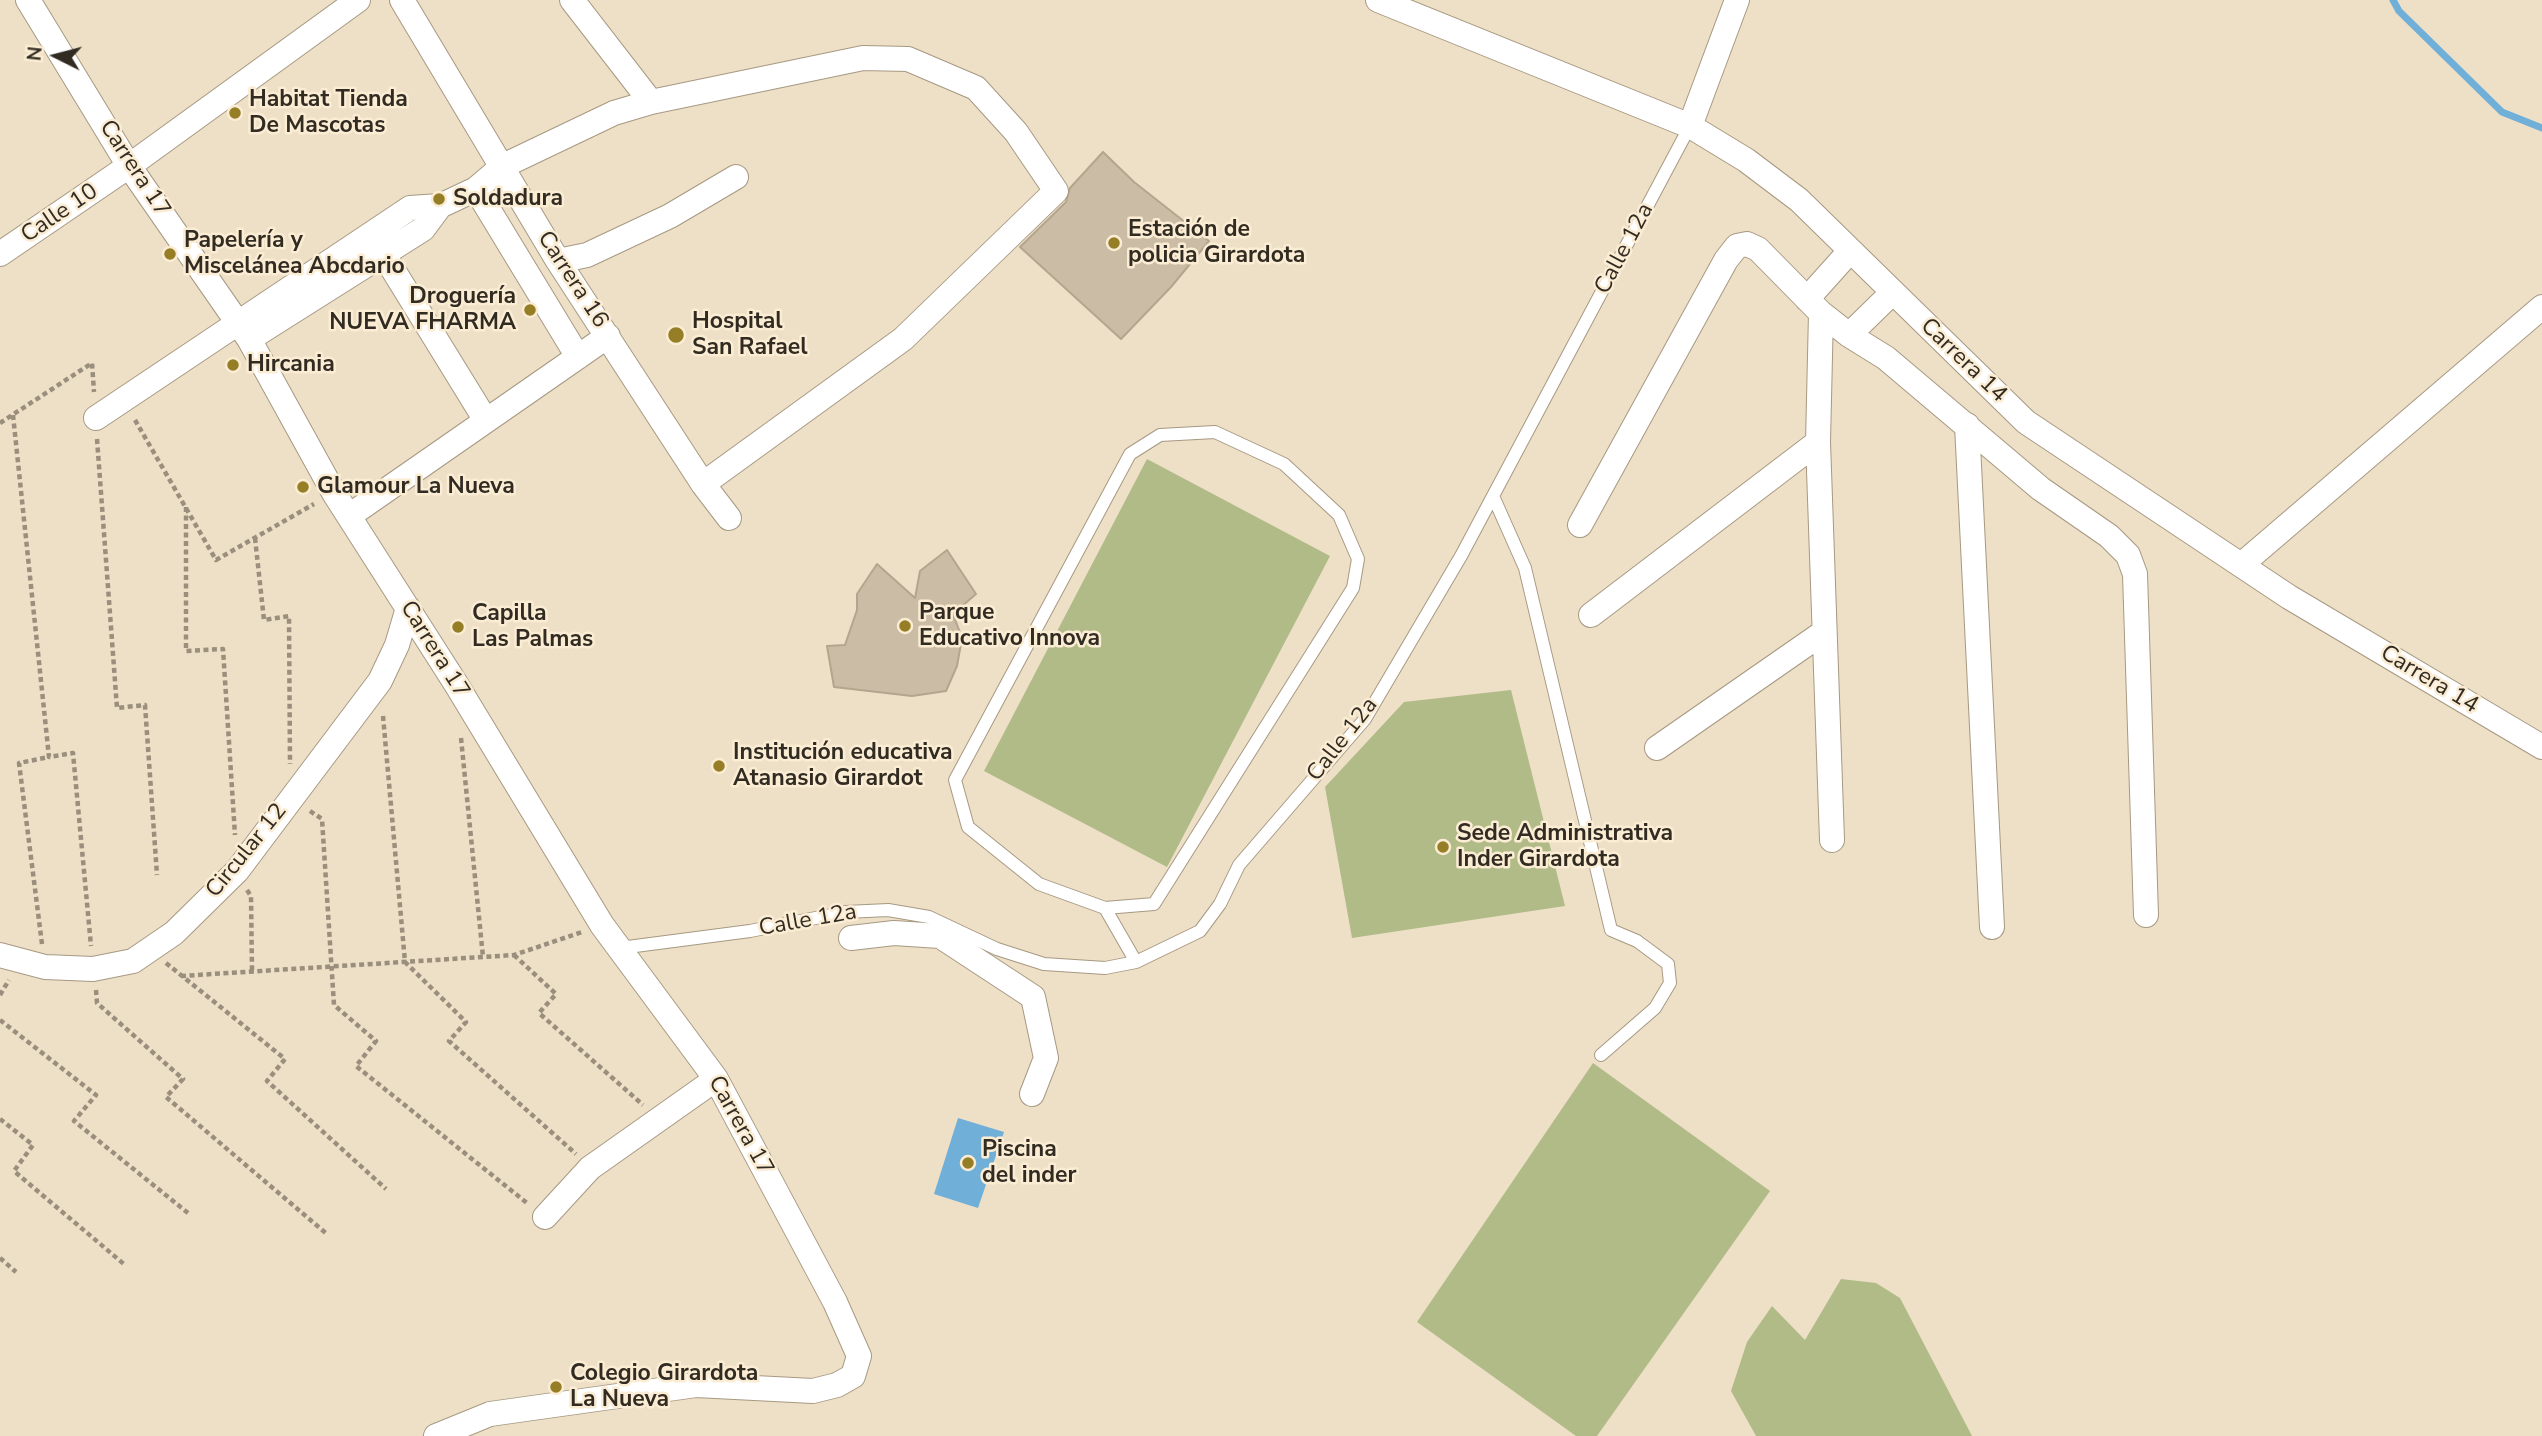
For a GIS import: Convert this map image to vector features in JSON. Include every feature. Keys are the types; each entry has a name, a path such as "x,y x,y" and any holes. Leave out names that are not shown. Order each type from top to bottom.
{"street":[{"name":"Carrera 17","path":"29,0 129,166 244,331 334,493 408,608 602,925 716,1079 835,1302 859,1356 853,1376 837,1385 813,1391 696,1385 490,1414 436,1436"},
{"name":"Calle 10","path":"0,254 129,166 358,0"},
{"name":"Carrera 16","path":"402,0 558,261 703,484 729,518"},
{"path":"572,0 651,102"},
{"name":"Carrera 14","path":"1378,0 1690,126 1746,160 1799,200 2025,422 2289,597 2542,747"},
{"name":"Calle 12a","path":"1690,126 1737,0"},
{"path":"244,331 410,208 440,206 476,189 503,166 614,113 651,102 863,58 908,59 976,88 1016,132 1056,191 903,339 703,484"},
{"path":"558,261 587,255 670,216 736,177"},
{"path":"476,189 578,357"},
{"path":"96,418 244,331 384,255 423,229 440,206"},
{"path":"1580,526 1726,260 1737,246 1747,244 1758,249 1814,306 1849,335 1886,358 2041,489 2109,536 2128,555 2135,573 2146,915"},
{"path":"1832,840 1814,306 1850,251"},
{"path":"384,255 485,419"},
{"path":"1849,335 1893,292"},
{"path":"2241,565 2542,307"},
{"path":"349,516 608,336"},
{"path":"1967,425 1992,926"},
{"path":"1591,615 1818,442"},
{"name":"Circular 12","path":"0,955 45,967 93,969 133,961 174,933 237,871 290,797 380,681 397,645 408,608"},
{"path":"1657,748 1824,632"},
{"path":"852,944 894,933 940,936 1033,997 1046,1058 1032,1094"},
{"path":"545,1217 590,1168 716,1079"}],"lane":[{"name":"Calle 12a","path":"620,948 750,931 846,912 888,910 929,917 997,949 1044,964 1105,968 1136,961 1200,931 1220,904 1239,864 1366,719 1493,496 1690,126"},
{"path":"1105,908 1154,904 1353,588 1357,559 1339,515 1284,464 1216,432 1160,435 1130,454 955,780 968,827 1039,884 1105,908 1136,961"},
{"path":"1493,496 1525,568 1611,930 1637,941 1668,964 1670,983 1655,1008 1601,1055"},
{"path":"846,912 852,944"}],"path":[{"path":"0,423 92,363 117,708 145,705 157,875"},
{"path":"124,401 216,560 334,493"},
{"path":"13,415 49,757"},
{"path":"186,507 186,651 223,649 237,871 251,896 252,971"},
{"path":"255,538 264,620 289,617 290,797 322,819 334,1005 376,1041 356,1066 545,1217"},
{"path":"380,681 405,962 466,1022 449,1041 590,1168"},
{"path":"460,725 483,957"},
{"path":"45,967 19,763 73,753 97,1003 183,1079 166,1097 328,1235"},
{"path":"181,976 514,955 602,925"},
{"path":"151,951 285,1059 267,1081 386,1189"},
{"path":"514,955 556,994 539,1013 660,1119"},
{"path":"0,1020 96,1095 74,1121 188,1213"},
{"path":"0,1119 33,1146 14,1171 125,1265"},
{"path":"0,1258 16,1272"}],"green space":[{"path":"1147,459 1330,556 1167,867 984,771"},
{"name":"Sede Administrativa Inder Girardota","path":"1511,690 1565,906 1352,938 1325,787 1404,702"},
{"path":"1593,1063 1770,1191 1597,1436 1576,1436 1417,1322"},
{"path":"1841,1279 1876,1283 1900,1298 1972,1436 1756,1436 1731,1391 1747,1342 1772,1306 1805,1340"}],"water":[{"name":"Piscina del inder","path":"958,1118 1004,1132 978,1208 934,1194"}],"building":[{"name":"Estación de policia Girardota","path":"1103,152 1134,182 1209,241 1171,287 1121,339 1020,247 1066,202 1070,188"},
{"name":"Parque Educativo Innova","path":"947,550 976,594 953,614 962,638 957,666 946,691 912,696 834,687 827,646 845,645 857,610 857,594 877,564 915,598 920,571"}],"waterway":[{"path":"2393,0 2399,11 2502,112 2542,128"}],"place":[{"name":"Habitat Tienda De Mascotas","path":"235,113"},
{"name":"Soldadura","path":"439,199"},
{"name":"Estación de policia Girardota","path":"1114,243"},
{"name":"Papelería y Miscelánea Abcdario","path":"170,254"},
{"name":"Droguería NUEVA FHARMA","path":"530,310"},
{"name":"Hospital San Rafael","path":"676,335"},
{"name":"Hircania","path":"233,365"},
{"name":"Glamour La Nueva","path":"303,487"},
{"name":"Parque Educativo Innova","path":"905,626"},
{"name":"Capilla Las Palmas","path":"458,627"},
{"name":"Institución educativa Atanasio Girardot","path":"719,766"},
{"name":"Sede Administrativa Inder Girardota","path":"1443,847"},
{"name":"Piscina del inder","path":"968,1163"},
{"name":"Colegio Girardota La Nueva","path":"556,1387"}]}
